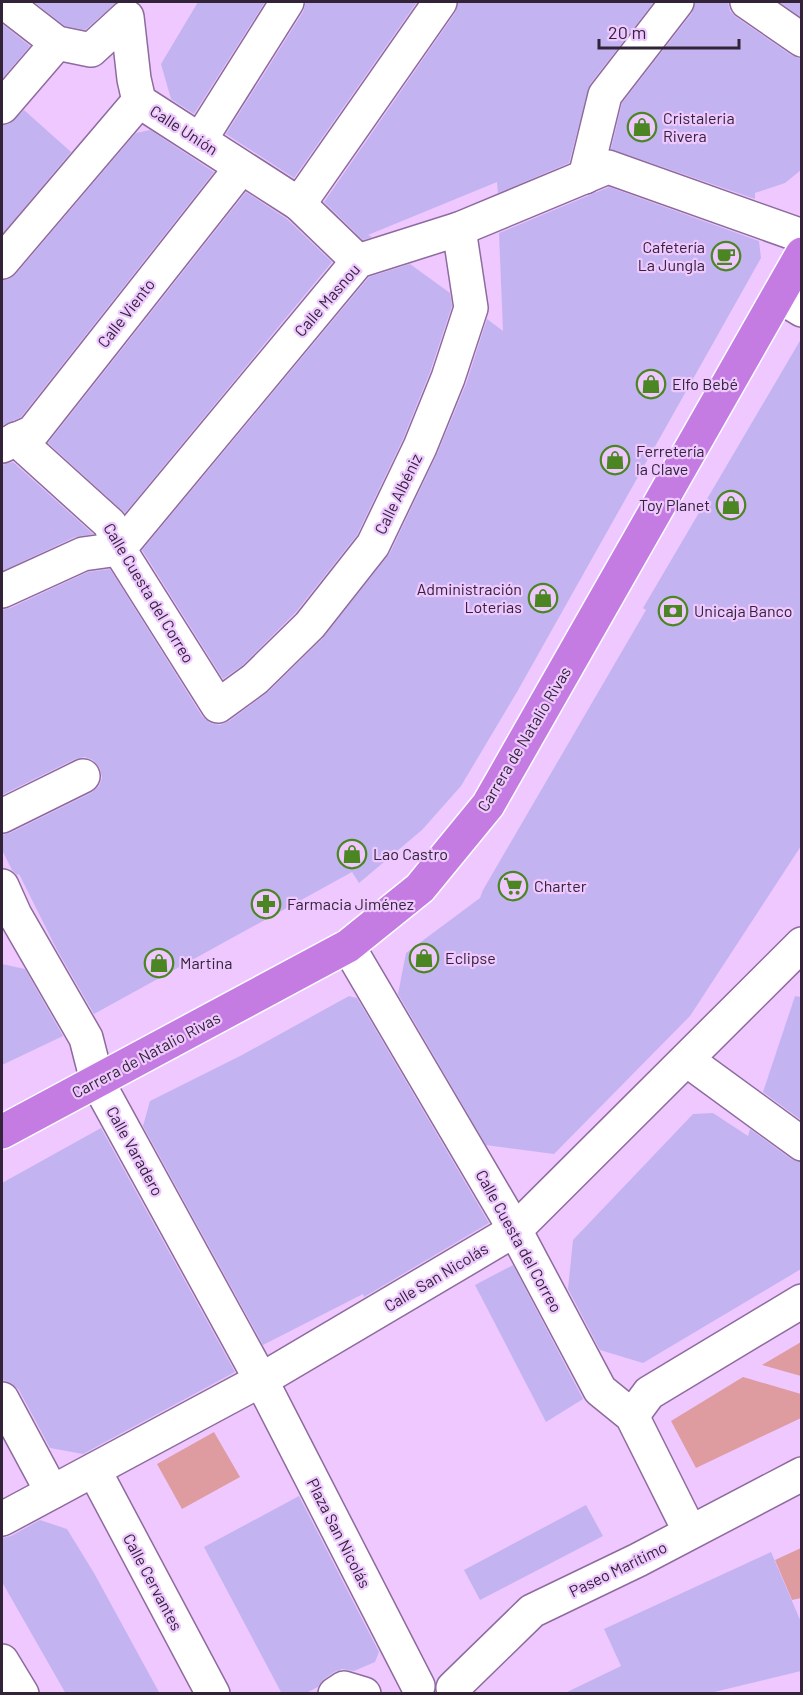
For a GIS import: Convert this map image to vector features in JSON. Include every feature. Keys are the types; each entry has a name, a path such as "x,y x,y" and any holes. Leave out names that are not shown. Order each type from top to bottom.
{"highway":[{"name":"Carrera de Natalio Rivas","path":"2,1132 348,946 420,888 488,804 790,303 801,254"}],"street":[{"name":"Calle Unión","path":"4,2 57,43 91,50 125,7"},
{"path":"200,140 287,2"},
{"path":"299,204 440,2"},
{"path":"585,177 604,95 677,2"},
{"path":"747,2 801,40"},
{"name":"Calle Unión","path":"125,7 139,101 299,204 358,261"},
{"path":"2,107 57,43"},
{"path":"2,262 139,101"},
{"name":"Calle Masnou","path":"119,549 358,261 459,229 608,167 801,236"},
{"name":"Calle Viento","path":"9,442 33,432 241,168"},
{"name":"Calle Albéniz","path":"218,705 255,679 309,625 373,546 420,447 448,378 471,308 459,229"},
{"name":"Calle Cuesta del Correo","path":"9,442 110,524 119,549 218,705"},
{"path":"2,591 83,554 119,549"},
{"path":"2,816 83,776"},
{"name":"Calle Varadero","path":"6,906 86,1038 97,1081 261,1380"},
{"name":"Calle San Nicolás","path":"2,1519 261,1380 515,1230 801,944"},
{"name":"Calle Cuesta del Correo","path":"348,946 515,1230 600,1390 632,1416 690,1532"},
{"path":"687,1060 801,1144"},
{"path":"632,1416 648,1393 801,1301"},
{"name":"Plaza San Nicolás","path":"261,1380 407,1690"},
{"path":"2,1399 52,1492"},
{"name":"Calle Cervantes","path":"94,1470 213,1694"},
{"name":"Paseo Marítimo","path":"458,1691 532,1611 638,1560 801,1474"},
{"path":"2,1661 22,1694"},
{"path":"407,1690 429,1684 458,1691"},
{"path":"334,1694 344,1688 364,1694"}],"shaded area":[{"path":"801,1342 801,1376 762,1365"},
{"path":"743,1377 801,1394 801,1418 696,1468 671,1421"},
{"path":"214,1432 240,1477 182,1509 157,1464"},
{"path":"801,1548 801,1598 792,1600 775,1560"}],"building":[{"path":"34,2 117,2 85,30 65,26"},
{"path":"198,2 265,2 194,114 171,99 161,64"},
{"path":"306,2 417,2 294,178 226,134 303,12"},
{"path":"458,2 654,2 590,84 569,163 498,193 497,182 368,235 372,237 363,240 324,202 455,13"},
{"path":"695,2 728,2 730,11 736,17 791,55 801,59 801,170 785,183 755,193 755,199 611,149 622,103 692,13"},
{"path":"779,2 801,2 801,17"},
{"path":"2,24 30,46 2,79"},
{"path":"24,110 71,152 2,234 2,125 9,124"},
{"path":"150,130 214,172 21,417 2,426 2,280 9,279 16,274 136,133"},
{"path":"609,187 759,241 761,258 517,692 461,786 422,830 359,883 352,872 94,1014 57,950 19,874 17,875 12,870 2,850 2,835 91,793 99,786 102,778 100,768 93,760 85,757 75,759 2,795 2,610 88,572 110,569 202,716 210,723 220,725 229,721 268,692 323,638 390,553 437,454 466,384 487,319 503,331 499,233"},
{"path":"246,192 287,219 332,262 125,513 48,443"},
{"path":"410,264 450,293 452,306 430,372 403,439 357,535 296,612 243,665 223,679 142,550 369,277"},
{"path":"801,339 801,846 690,1016 554,1154 486,1145 398,994 406,953 480,898 646,610 643,608"},
{"path":"13,462 93,534 75,537 2,571 2,465"},
{"path":"2,964 25,969 63,1036 2,1065"},
{"path":"349,996 357,998 489,1223 364,1297 363,1294 263,1345 143,1126 150,1101 242,1055"},
{"path":"795,996 801,997 801,1120 763,1092"},
{"path":"713,1113 748,1136 750,1129 791,1159 801,1162 801,1269 643,1363 600,1350 568,1289 573,1240 693,1114"},
{"path":"101,1128 235,1372 83,1454 50,1448 19,1390 11,1383 2,1380 2,1183"},
{"path":"513,1265 583,1399 546,1422 475,1285"},
{"path":"299,1496 379,1652 375,1662 354,1671 342,1669 334,1672 318,1687 304,1694 282,1694 204,1547"},
{"path":"586,1505 603,1536 480,1600 464,1570"},
{"path":"40,1520 67,1529 94,1573 160,1694 66,1694 2,1582 2,1538 11,1536"},
{"path":"771,1552 801,1622 801,1671 706,1694 563,1694 621,1666 604,1629"}],"place":[{"name":"Cristaleria Rivera","path":"642,127"},
{"name":"Cafetería La Jungla","path":"726,256"},
{"name":"Elfo Bebé","path":"651,384"},
{"name":"Ferretería la Clave","path":"615,460"},
{"name":"Toy Planet","path":"731,505"},
{"name":"Administración Loterias","path":"543,598"},
{"name":"Unicaja Banco","path":"673,611"},
{"name":"Lao Castro","path":"352,854"},
{"name":"Charter","path":"513,886"},
{"name":"Farmacia Jiménez","path":"266,904"},
{"name":"Eclipse","path":"424,958"},
{"name":"Martina","path":"159,963"}]}
